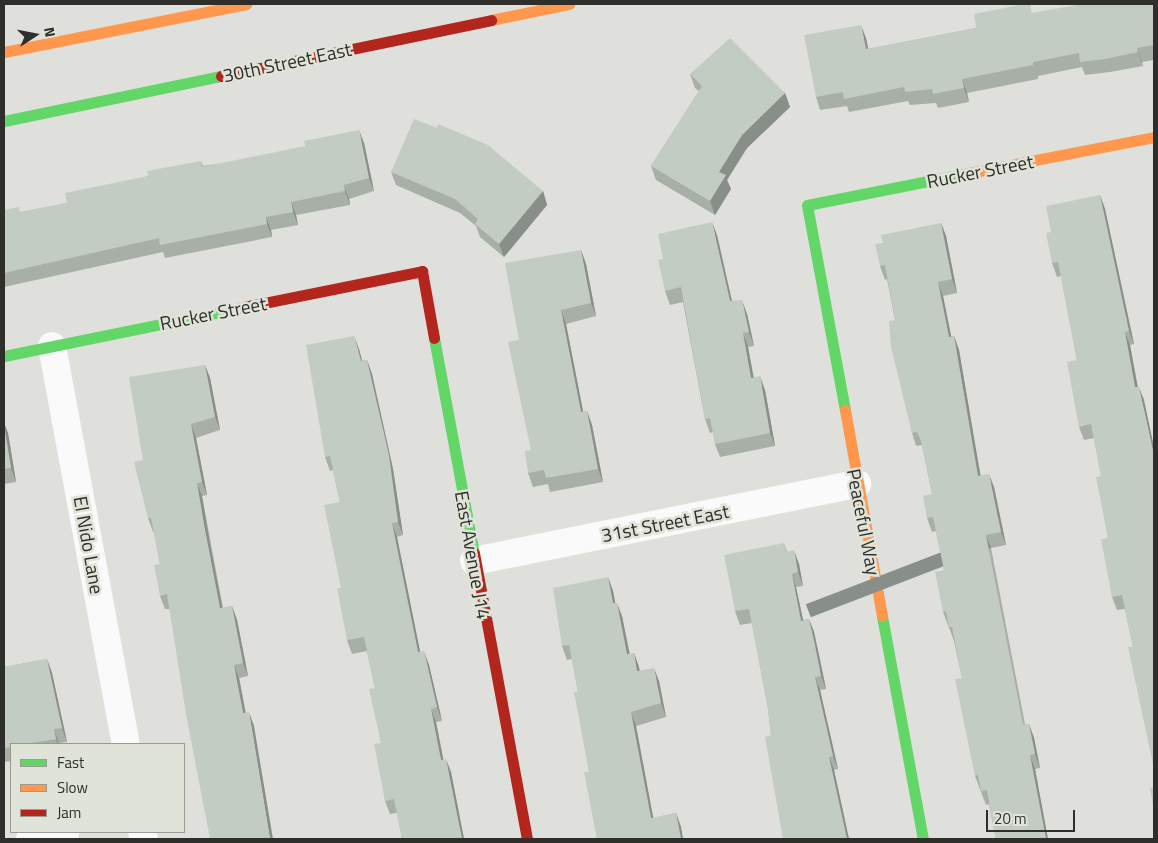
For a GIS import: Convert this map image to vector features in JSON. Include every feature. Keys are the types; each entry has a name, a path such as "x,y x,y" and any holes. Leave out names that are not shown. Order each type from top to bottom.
{"street":[{"path":"4,52 246,4"},
{"name":"30th Street East","path":"4,121 570,4"},
{"name":"Rucker Street","path":"807,205 1154,137"},
{"name":"Peaceful Way","path":"807,205 923,839"},
{"name":"Rucker Street","path":"4,356 422,271"},
{"name":"East Avenue J14","path":"422,271 474,561 527,839"},
{"name":"El Nido Lane","path":"52,346 126,743"},
{"name":"31st Street East","path":"474,561 857,484"},
{"path":"30,839 60,833"}],"building":[{"path":"1030,4 1032,13 1082,4 1154,4 1154,45 1137,48 1138,52 1105,59 1080,62 1079,53 1033,62 1033,65 962,79 964,88 933,94 932,89 905,92 904,87 844,99 843,92 816,97 804,35 861,25 866,49 976,28 974,14"},
{"path":"730,38 785,93 742,135 719,172 726,175 710,201 651,166 702,86 690,74"},
{"path":"414,119 437,128 438,124 488,145 543,191 499,244 475,224 478,219 455,199 391,172"},
{"path":"359,130 369,178 344,185 345,191 291,202 293,212 266,217 267,224 160,245 159,238 4,273 4,210 19,207 20,212 67,203 65,193 148,176 147,171 201,161 202,167 305,146 304,141"},
{"path":"1100,195 1129,331 1125,332 1135,387 1139,387 1154,456 1154,769 1128,647 1133,647 1122,595 1112,597 1101,539 1108,538 1096,477 1101,476 1091,424 1079,427 1067,362 1077,360 1058,262 1052,263 1046,233 1051,232 1046,206"},
{"path":"712,222 730,301 742,300 749,332 743,333 751,378 760,376 770,433 715,444 710,418 705,419 681,287 665,291 658,260 663,259 658,234"},
{"path":"941,223 952,279 938,282 949,337 954,336 978,476 989,474 1001,532 986,535 1023,724 1029,724 1035,754 1030,755 1046,839 995,839 987,790 981,791 978,775 975,776 955,679 962,678 952,627 949,627 946,611 943,612 935,572 944,570 933,517 927,518 923,496 932,494 921,441 917,432 912,433 891,347 889,321 895,320 885,265 880,266 875,244 883,243 881,235"},
{"path":"581,250 591,303 561,310 581,412 587,411 598,469 546,478 544,470 528,473 525,451 531,450 508,342 519,340 505,263"},
{"path":"354,336 361,361 367,360 389,455 398,522 392,523 418,652 424,651 437,707 431,709 441,760 446,759 462,839 402,839 394,799 385,801 374,744 381,743 369,689 375,688 364,637 347,640 337,588 341,588 324,505 340,502 330,456 325,457 306,345"},
{"path":"205,365 215,417 191,424 202,482 197,483 220,608 232,606 243,663 234,665 243,713 249,712 270,839 210,839 186,714 167,594 160,596 154,565 160,564 151,518 148,518 134,462 143,460 129,377"},
{"path":"4,426 11,468 4,469"},
{"path":"784,543 786,552 794,550 798,572 792,574 801,621 809,619 815,645 821,676 815,677 833,756 829,757 847,839 783,839 765,737 771,735 768,709 749,609 735,611 724,555"},
{"path":"608,577 613,603 617,603 627,654 634,653 637,671 654,668 661,703 631,712 651,818 676,813 681,839 597,839 584,772 589,772 574,692 578,692 569,645 562,646 553,588"},
{"path":"47,659 62,728 54,729 56,739 31,743 10,743 10,747 4,748 4,667"},
{"path":"1154,787 1154,812 1150,788"}],"traffic: fast":[{"path":"4,121 221,76"},
{"path":"845,410 807,205 974,172"},
{"path":"4,356 239,308"},
{"path":"434,338 474,553"},
{"path":"882,616 923,839"}],"traffic: slow":[{"path":"4,52 246,4"},
{"path":"491,20 569,4"},
{"path":"974,172 1154,137"},
{"path":"845,410 882,616"}],"traffic: jam":[{"path":"221,76 491,20"},
{"path":"239,308 422,271 434,338"},
{"path":"474,553 527,839"}]}
